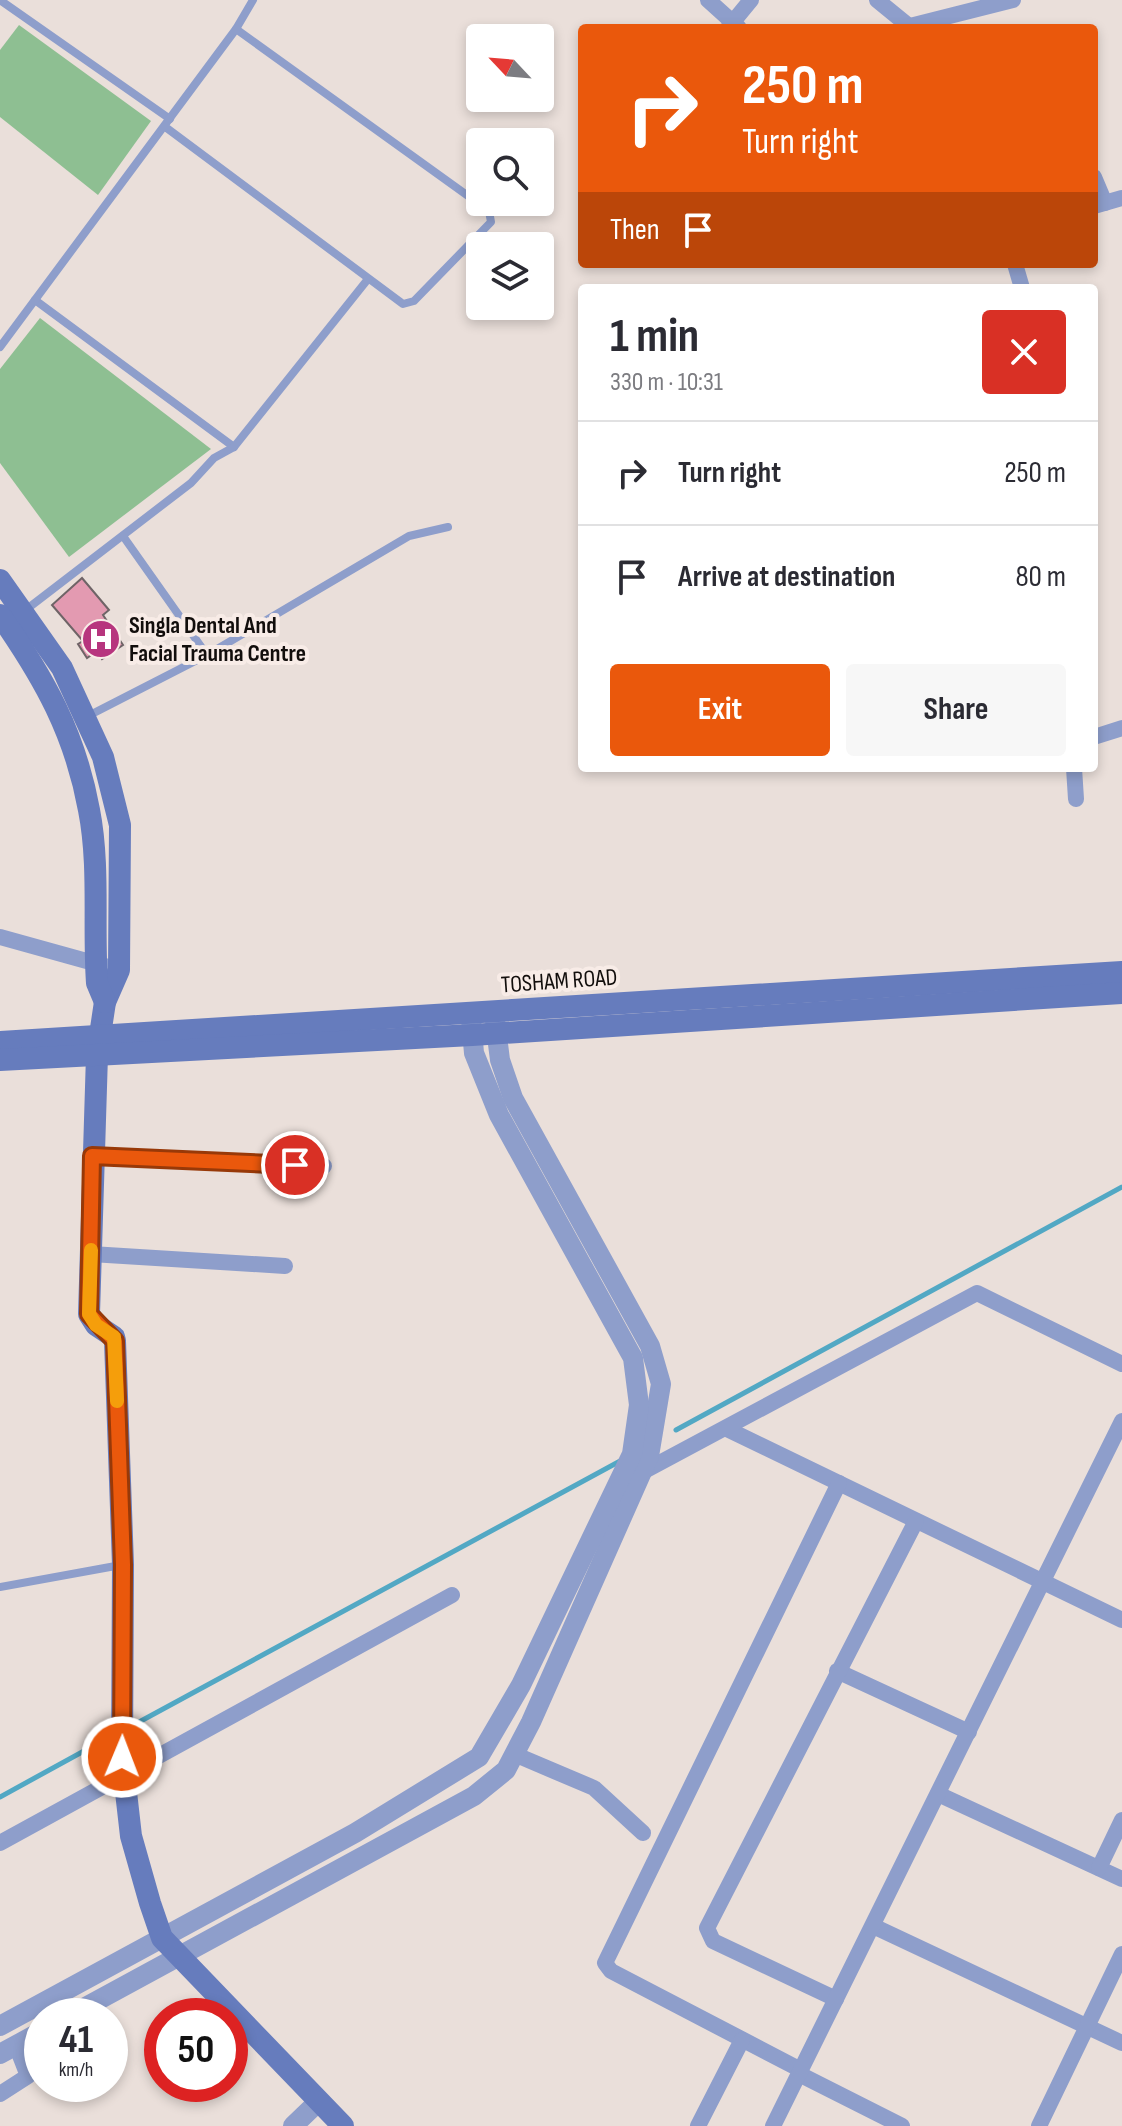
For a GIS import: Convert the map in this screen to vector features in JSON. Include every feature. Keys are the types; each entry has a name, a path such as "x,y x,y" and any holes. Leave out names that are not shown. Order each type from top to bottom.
{"main road":[{"path":"0,580 10,617 69,731 90,811 96,965 105,1002"},
{"path":"10,617 62,668 103,757 120,825 119,970 105,1002 98,1045 89,1314 115,1341 123,1565 122,1729 131,1836 162,1938 343,2126"},
{"path":"95,890 121,890"},
{"name":"TOSHAM ROAD","path":"0,1042 98,1045 472,1024 701,996 1122,972"},
{"name":"TOSHAM ROAD","path":"495,1022 1122,993"},
{"name":"TOSHAM ROAD","path":"0,1060 98,1045"}],"street":[{"path":"708,0 732,24"},
{"path":"735,24 751,0"},
{"path":"877,0 903,24"},
{"path":"918,24 1013,0"},
{"path":"1100,205 1122,198"},
{"path":"1098,736 1122,728"},
{"path":"1074,772 1076,799"},
{"path":"0,937 119,970"},
{"path":"102,1998 474,1796 506,1770 649,1456 661,1384 650,1346 513,1098 500,1060 495,1022"},
{"path":"0,2026 355,1833 479,1757 521,1685 618,1485 632,1454 639,1405 633,1358 499,1115 485,1085 472,1024"},
{"path":"92,1156 324,1166"},
{"path":"91,1254 285,1266"},
{"path":"618,1485 977,1293 1122,1364"},
{"path":"773,2126 1122,1421"},
{"path":"727,1429 1122,1620"},
{"path":"839,1483 605,1963 611,1971 902,2126"},
{"path":"836,1999 713,1941 707,1928 916,1521"},
{"path":"0,1843 124,1778 452,1595"},
{"path":"837,1671 969,1732"},
{"path":"514,1754 594,1788 643,1833"},
{"path":"938,1794 1122,1879"},
{"path":"1099,1868 1122,1820"},
{"path":"873,1926 1122,2043"},
{"path":"1039,2126 1122,1954"},
{"path":"698,2126 742,2040"},
{"path":"0,2094 28,2076 8,2049"},
{"path":"293,2126 319,2101"}],"lane":[{"path":"0,0 167,122 398,302 414,301 479,236 491,216 445,177 236,29"},
{"path":"0,347 236,29 253,0"},
{"path":"10,617 123,536 191,483 214,458 234,447 368,279"},
{"path":"35,300 234,447"},
{"path":"85,718 207,655 409,536 448,527"},
{"path":"123,536 207,655"},
{"path":"0,1587 123,1565"}],"green space":[{"path":"19,25 151,121 98,195 0,117 0,50"},
{"path":"40,318 211,449 69,557 0,463 0,369"}],"building":[{"path":"82,578 109,610 103,615 123,645 102,659 97,651 87,658 78,644 83,641 52,605"}],"waterway":[{"path":"676,1430 1122,1187"},
{"path":"128,1728 622,1460"},
{"path":"0,1797 115,1734"}],"slow traffic":[{"path":"91,1250 89,1314 96,1325 114,1337 117,1401"}],"place":[{"name":"Singla Dental And Facial Trauma Centre","path":"101,639"}],"route":[{"path":"122,1757 123,1565 115,1341 91,1320 89,1314 92,1156 295,1165"}]}
